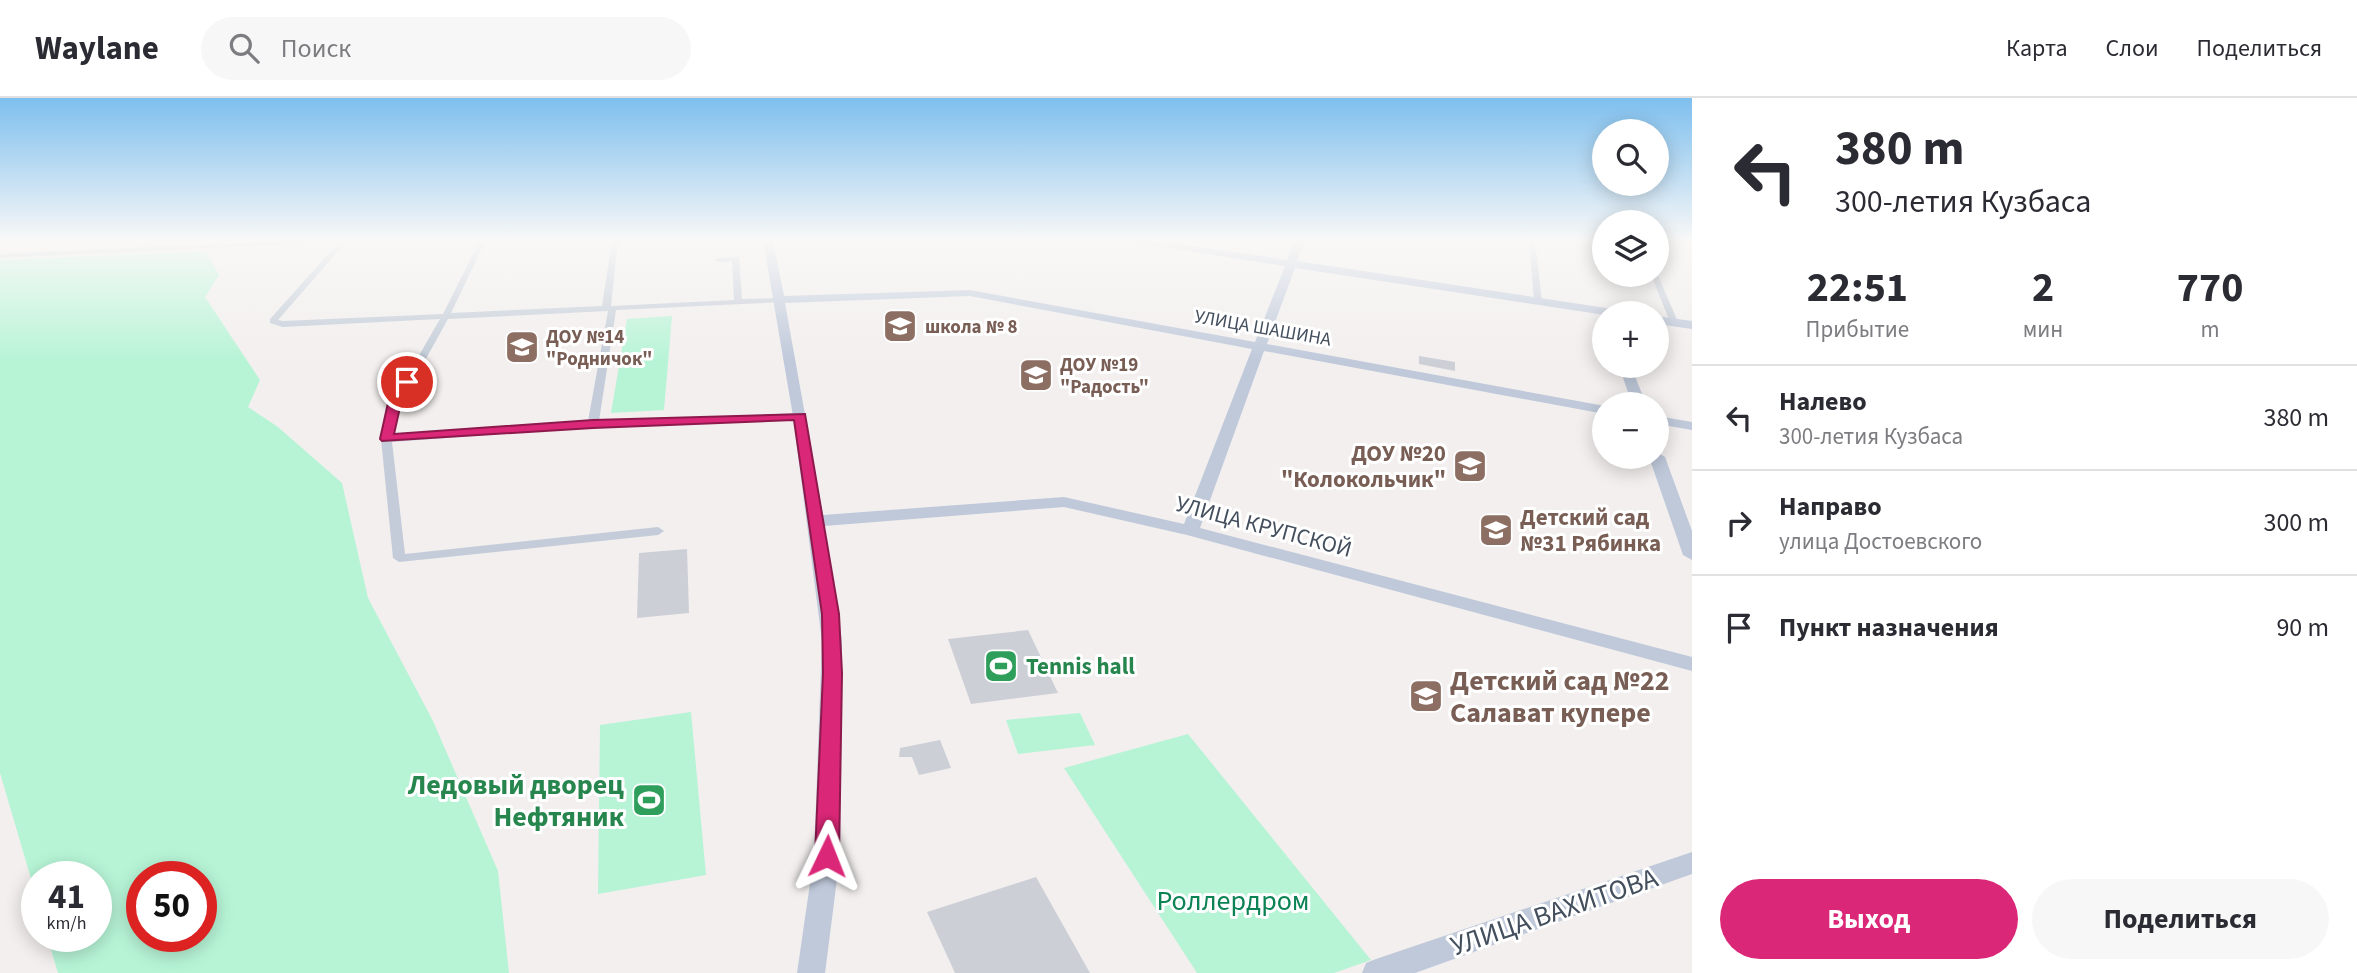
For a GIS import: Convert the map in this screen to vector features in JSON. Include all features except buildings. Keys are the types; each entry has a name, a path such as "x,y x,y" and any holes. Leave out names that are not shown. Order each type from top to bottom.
{"street":[{"name":"УЛИЦА ШАШИНА","path":"308,281 273,321 283,324 970,293 1592,408"},
{"path":"462,281 394,403 386,439 399,558 658,531"},
{"path":"593,424 611,281"},
{"path":"737,281 738,302"},
{"path":"776,281 830,614 833,673 827,856 811,973"},
{"path":"1189,531 1285,281"},
{"path":"1400,281 1592,310"},
{"path":"1536,281 1538,302"},
{"path":"1660,287 1674,322"},
{"path":"1669,321 1692,325"},
{"path":"386,439 593,424 800,416"},
{"path":"1669,422 1692,426"},
{"path":"1661,469 1692,555"},
{"name":"УЛИЦА КРУПСКОЙ","path":"816,521 1064,502 1189,531 1692,664"},
{"name":"УЛИЦА ВАХИТОВА","path":"1376,973 1692,863"}],"green space":[{"path":"0,281 215,281 205,297 260,380 248,407 278,427 342,483 368,598 433,721 498,871 509,973 58,973 52,952 112,952 112,861 26,861 0,773"},
{"path":"672,316 664,410 611,413 627,319"},
{"name":"Ледовый дворец Нефтяник","path":"691,712 706,875 598,894 600,725"},
{"path":"1080,713 1095,745 1018,754 1006,720"},
{"name":"Роллердром","path":"1188,734 1371,960 1334,973 1197,973 1064,768"}],"place":[{"name":"школа № 8","path":"900,326"},
{"name":"ДОУ №14 \"Родничок\"","path":"522,347"},
{"name":"ДОУ №19 \"Радость\"","path":"1036,375"},
{"name":"ДОУ №20 \"Колокольчик\"","path":"1470,466"},
{"name":"Детский сад №31 Рябинка","path":"1496,530"},
{"name":"Tennis hall","path":"1001,666"},
{"name":"Детский сад №22 Салават купере","path":"1426,696"},
{"name":"Ледовый дворец Нефтяник","path":"649,800"}],"route":[{"path":"407,382 394,403 386,439 593,424 800,416 832,640 827,856"}]}
